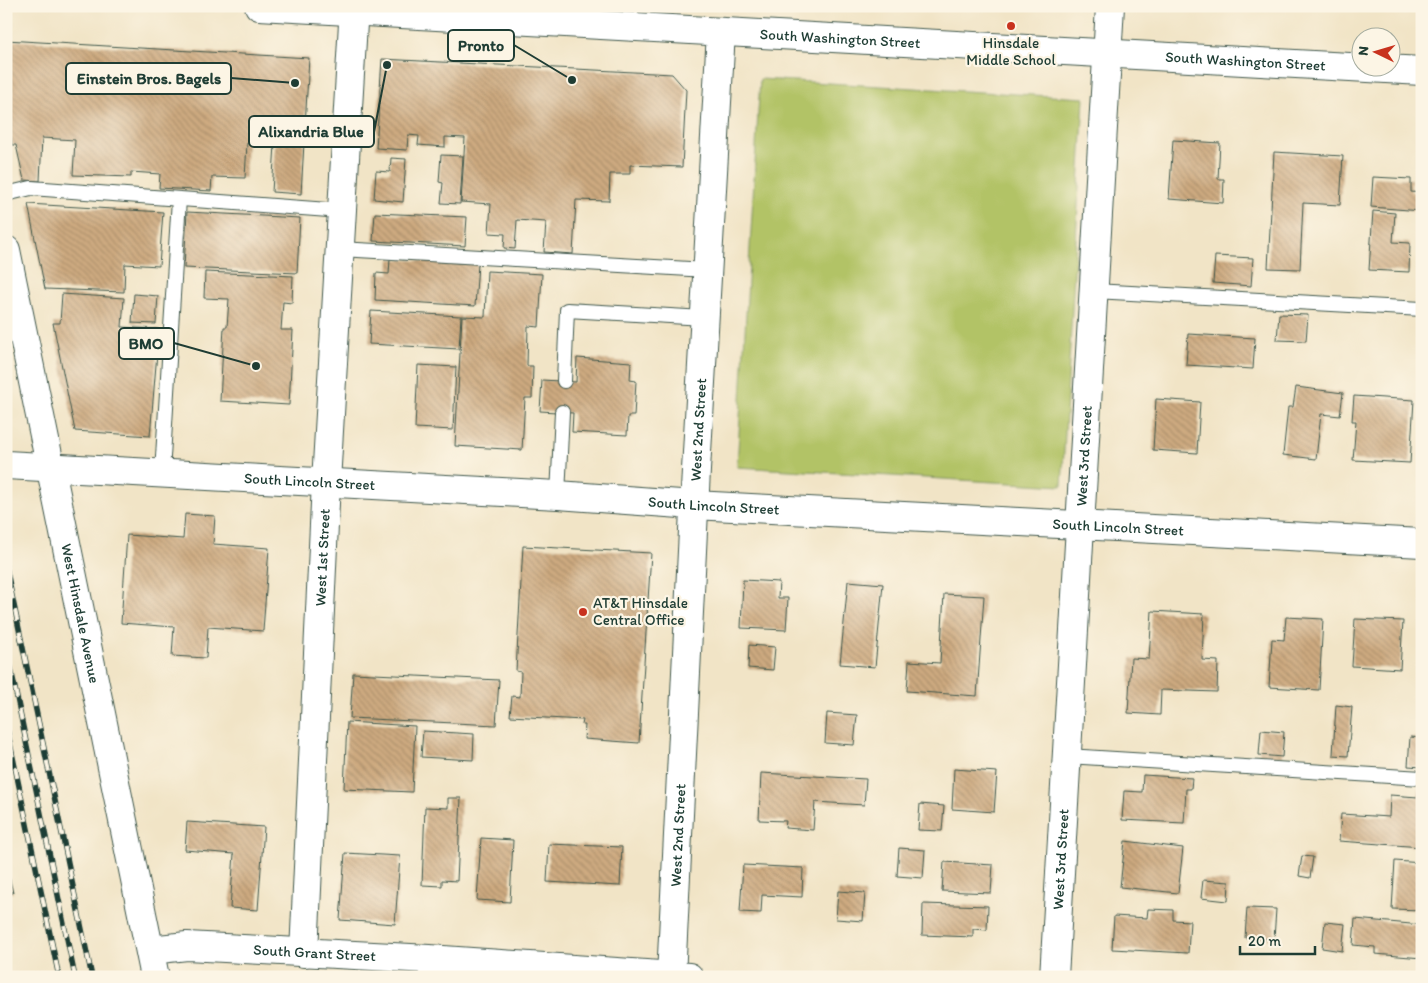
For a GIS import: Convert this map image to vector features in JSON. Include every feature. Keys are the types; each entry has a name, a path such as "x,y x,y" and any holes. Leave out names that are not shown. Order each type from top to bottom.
{"street":[{"name":"South Washington Street","path":"259,6 560,14 721,32 1422,71"},
{"name":"West 3rd Street","path":"1054,977 1110,6"},
{"name":"West 1st Street","path":"304,952 326,482 353,9"},
{"name":"West 2nd Street","path":"677,976 694,505 721,32"},
{"name":"West Hinsdale Avenue","path":"6,250 155,977"},
{"name":"South Lincoln Street","path":"6,465 558,495 694,505 1422,543"},
{"name":"South Grant Street","path":"150,950 187,946 304,952 427,968 677,976"}],"lane":[{"path":"6,194 31,188 342,211"},
{"path":"162,473 179,199"},
{"path":"340,249 707,270"},
{"path":"1094,291 1422,309"},
{"path":"564,381 567,310 704,318"},
{"path":"558,495 562,412"},
{"path":"1067,756 1422,778"}],"green space":[{"path":"760,79 1084,98 1062,486 737,467"}],"building":[{"path":"6,40 309,58 301,194 272,192 275,144 247,143 245,178 212,177 211,191 159,188 160,174 131,172 131,177 73,175 75,140 42,138 40,181 24,180 16,145 12,145 6,112"},
{"path":"382,59 672,74 686,90 682,167 630,165 630,174 610,174 609,201 576,200 573,254 544,252 546,222 517,220 515,249 504,248 505,234 489,233 491,204 461,202 465,138 445,137 445,147 418,145 419,136 408,135 407,150 376,148"},
{"path":"1173,140 1220,143 1218,179 1224,179 1223,203 1169,199"},
{"path":"1274,152 1343,156 1340,205 1303,203 1300,269 1268,268"},
{"path":"441,155 463,156 460,204 441,203 443,183 439,182"},
{"path":"391,158 406,159 403,202 374,199 376,171 390,172"},
{"path":"1373,177 1411,179 1411,192 1422,193 1421,211 1371,207"},
{"path":"28,204 163,212 159,266 125,264 124,292 45,289"},
{"path":"1373,211 1395,213 1393,242 1410,243 1409,272 1369,270"},
{"path":"187,212 300,218 297,273 184,268"},
{"path":"375,213 467,217 465,246 373,241"},
{"path":"1215,256 1253,258 1251,286 1213,283"},
{"path":"390,259 478,264 475,306 375,300 376,273 389,274"},
{"path":"487,271 542,274 539,327 528,326 527,366 533,366 532,398 525,398 522,450 455,446 462,316 485,317"},
{"path":"205,272 293,276 292,303 283,302 281,330 293,330 289,405 220,401 224,327 227,327 229,299 204,298"},
{"path":"62,294 124,298 122,327 159,329 150,436 75,431 53,323 60,323"},
{"path":"134,294 158,296 156,324 132,323"},
{"path":"371,311 461,316 459,349 369,344"},
{"path":"1279,314 1308,315 1306,341 1277,340"},
{"path":"1188,334 1255,338 1253,369 1186,365"},
{"path":"577,358 631,362 630,380 636,381 634,416 628,416 627,435 572,432 573,413 540,411 542,380 576,382"},
{"path":"418,365 456,367 453,430 415,428"},
{"path":"1296,387 1343,393 1340,416 1321,414 1316,459 1283,455 1288,407 1293,407"},
{"path":"1354,396 1414,400 1410,463 1353,460 1356,421 1352,421"},
{"path":"1156,399 1200,402 1197,453 1153,450"},
{"path":"185,514 215,516 213,544 269,548 263,631 208,627 206,658 172,656 174,627 121,623 127,535 183,539"},
{"name":"AT&T Hinsdale Central Office","path":"523,546 651,553 639,743 584,739 585,725 582,725 583,720 510,716 512,696 520,697 521,672 516,671"},
{"path":"743,580 779,582 778,598 788,598 786,630 741,628"},
{"path":"848,581 883,584 875,667 840,664"},
{"path":"944,594 984,596 977,696 907,691 909,661 940,663"},
{"path":"1152,611 1204,614 1202,660 1218,661 1217,692 1161,690 1160,715 1128,713 1131,658 1149,659"},
{"path":"1286,617 1323,619 1319,690 1269,687 1272,639 1284,640"},
{"path":"1355,619 1403,621 1400,669 1352,666"},
{"path":"749,645 775,647 773,670 748,668"},
{"path":"353,673 499,680 496,725 350,718"},
{"path":"1336,705 1352,707 1348,756 1333,755"},
{"path":"827,713 857,715 854,745 825,743"},
{"path":"347,722 415,726 412,792 344,789"},
{"path":"1261,730 1284,732 1282,757 1259,755"},
{"path":"423,731 474,734 473,760 421,757"},
{"path":"1410,737 1422,738 1422,767 1408,766"},
{"path":"954,769 997,772 994,812 952,809"},
{"path":"761,773 866,779 864,805 815,802 813,830 785,828 786,821 759,820"},
{"path":"1143,775 1192,778 1191,789 1186,789 1184,823 1122,820 1124,791 1142,792"},
{"path":"1419,786 1422,786 1422,847 1339,841 1341,814 1389,817 1390,795 1418,797"},
{"path":"448,798 461,798 457,881 442,880 442,886 422,885 425,807 448,808"},
{"path":"920,804 944,806 942,831 918,830"},
{"path":"187,822 264,827 258,910 230,908 234,854 185,850"},
{"path":"481,838 513,840 510,902 477,900"},
{"path":"1125,841 1183,848 1178,893 1120,887"},
{"path":"549,844 622,847 620,886 547,882"},
{"path":"899,848 925,850 923,878 897,876"},
{"path":"345,853 400,856 395,924 340,920"},
{"path":"1302,856 1313,857 1310,878 1299,876"},
{"path":"1395,861 1422,863 1422,910 1392,909"},
{"path":"944,862 993,865 991,893 942,891"},
{"path":"6,863 13,893 6,894"},
{"path":"743,865 803,868 802,897 762,895 761,913 740,912"},
{"path":"1203,880 1229,882 1228,901 1201,898"},
{"path":"838,891 865,893 863,921 836,919"},
{"path":"923,904 988,906 987,930 973,929 973,937 922,935"},
{"path":"1247,908 1276,909 1274,939 1245,938"},
{"path":"1148,909 1173,910 1173,920 1190,921 1188,953 1112,949 1114,916 1147,918"},
{"path":"1355,919 1422,925 1422,958 1375,954 1375,947 1353,945"},
{"path":"1325,922 1345,924 1342,951 1322,948"}],"railway":[{"path":"6,567 92,977"},
{"path":"6,645 75,977"},
{"path":"6,724 59,977"}],"place":[{"name":"Hinsdale Middle School","path":"1011,26"},
{"name":"Alixandria Blue","path":"387,65"},
{"name":"Pronto","path":"572,80"},
{"name":"Einstein Bros. Bagels","path":"295,83"},
{"name":"BMO","path":"256,366"},
{"name":"AT&T Hinsdale Central Office","path":"583,612"}]}
